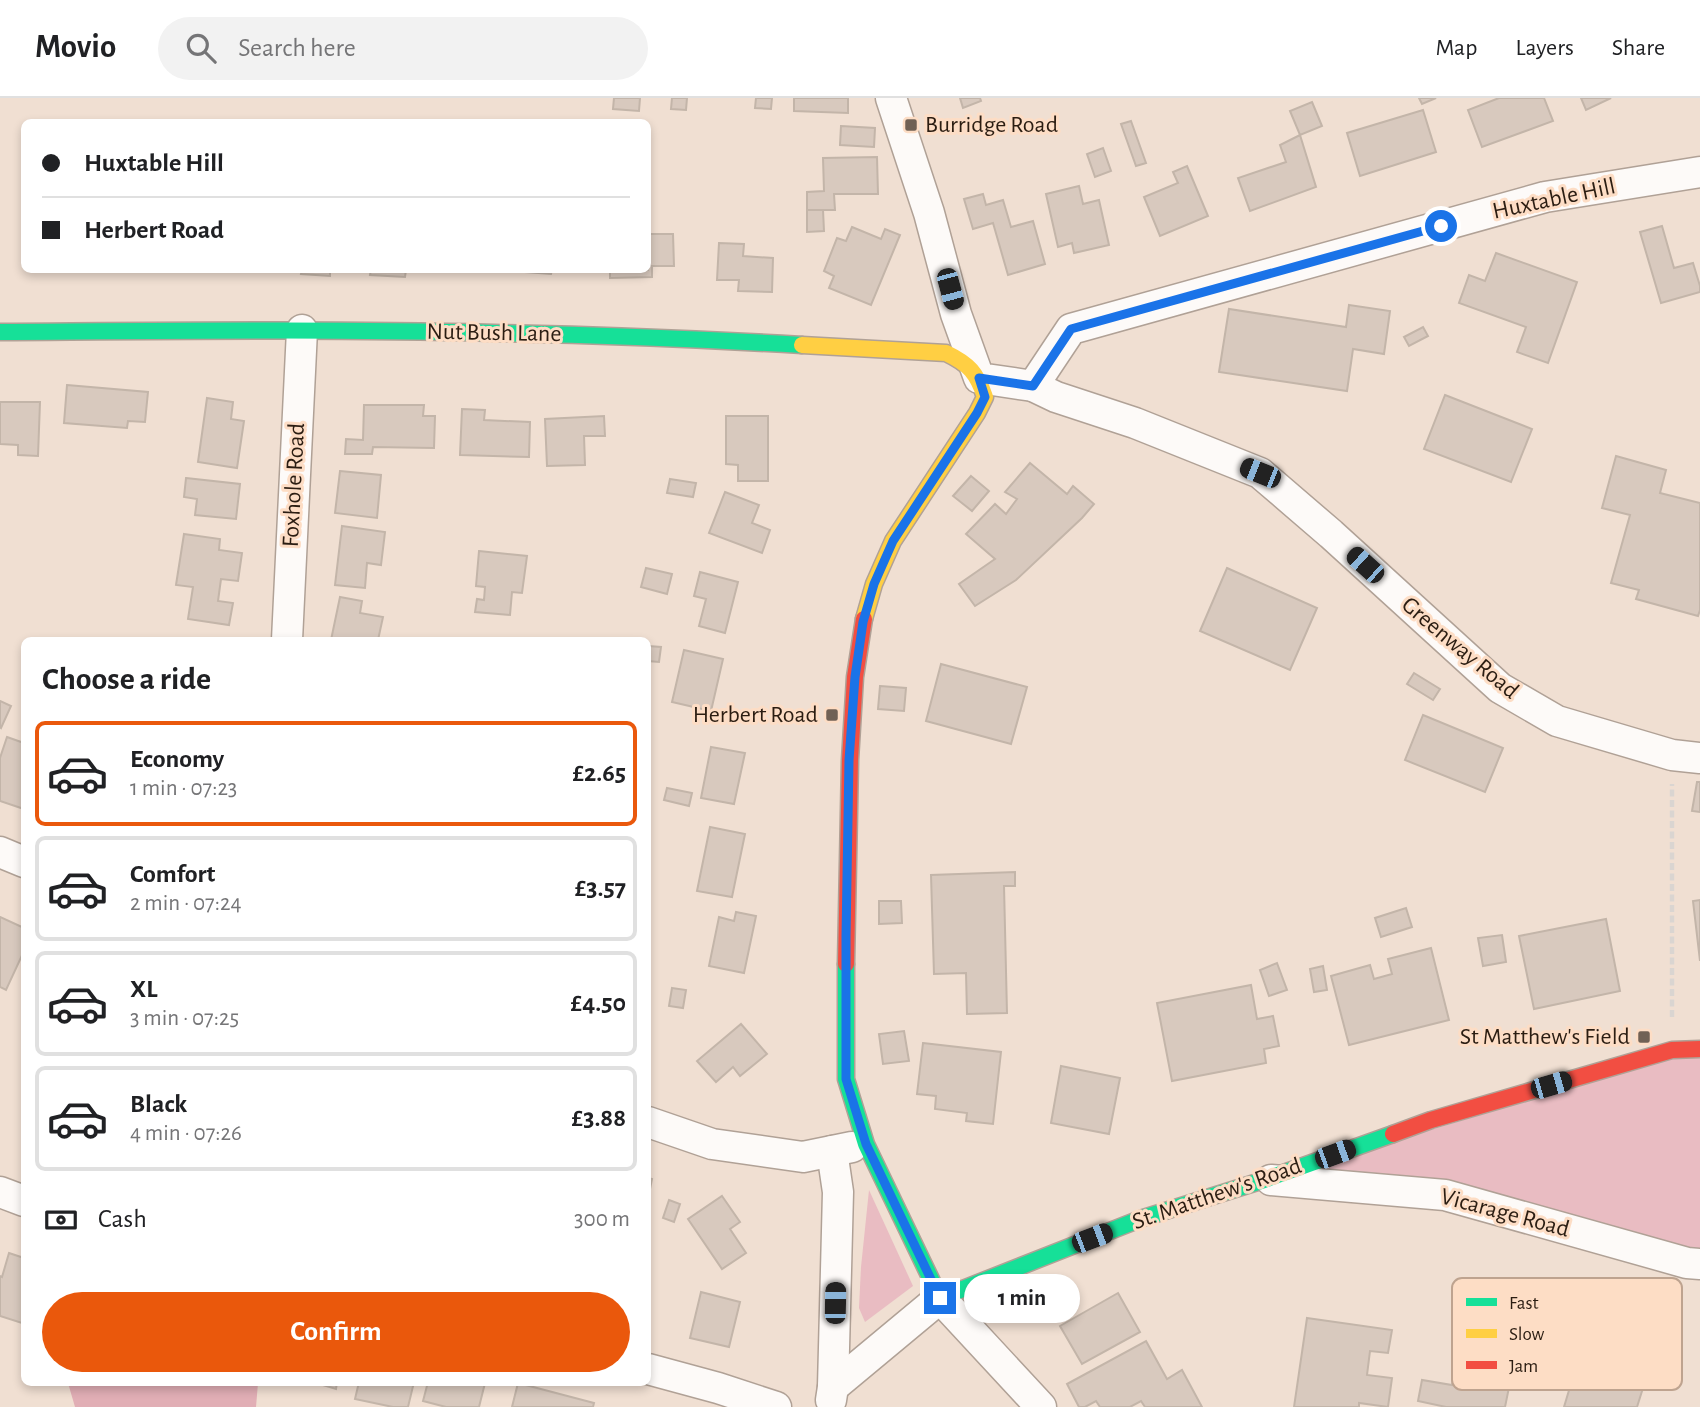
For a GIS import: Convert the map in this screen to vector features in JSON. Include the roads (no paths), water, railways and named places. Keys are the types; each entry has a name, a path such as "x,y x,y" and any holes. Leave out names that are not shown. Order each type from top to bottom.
{"street":[{"path":"891,98 929,213 956,314 985,397 893,541 874,584 863,622 855,677 849,760 846,1079 866,1144 940,1298 1041,1407"},
{"name":"Huxtable Hill","path":"1033,386 1071,329 1545,197 1700,172"},
{"name":"Nut Bush Lane","path":"0,332 302,330 561,334 767,342 946,353 963,360 979,378"},
{"name":"Foxhole Road","path":"287,637 302,330"},
{"name":"Greenway Road","path":"979,378 1033,386 1260,473 1500,688 1557,721 1686,757"},
{"path":"0,852 21,861"},
{"name":"St. Matthew's Road","path":"940,1298 1143,1218 1264,1180 1431,1120 1672,1050 1700,1049"},
{"path":"651,1123 712,1144 803,1157 866,1144"},
{"path":"831,1397 838,1192 832,1151"},
{"name":"Vicarage Road","path":"1264,1180 1445,1195 1687,1263 1700,1264"},
{"path":"0,1192 21,1201"},
{"path":"831,1397 940,1298"},
{"path":"651,1370 776,1407"}],"place":[{"name":"Burridge Road","path":"911,125"},
{"name":"Herbert Road","path":"832,715"},
{"name":"St Matthew's Field","path":"1644,1037"}]}
